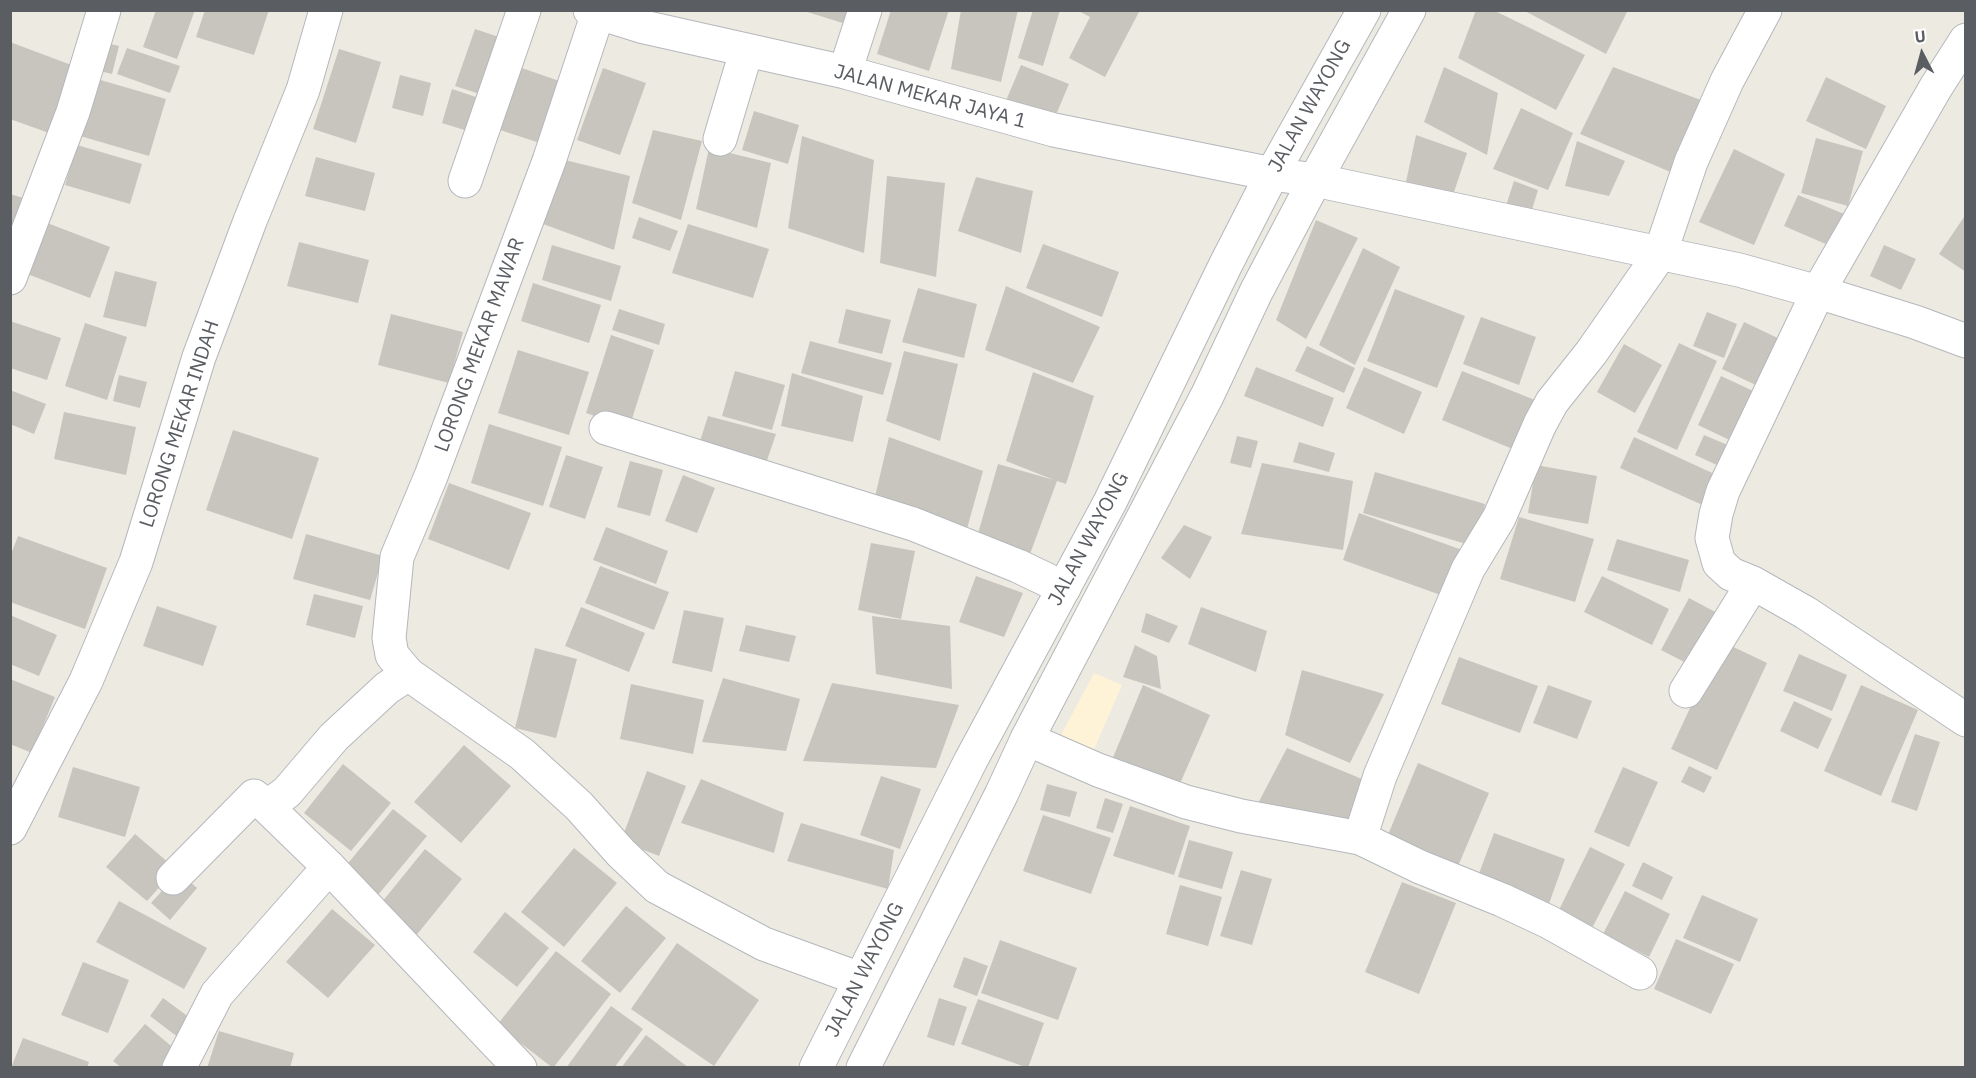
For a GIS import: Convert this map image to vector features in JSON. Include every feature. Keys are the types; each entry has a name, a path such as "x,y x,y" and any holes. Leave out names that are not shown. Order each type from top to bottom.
{"street":[{"path":"10,278 73,112 104,10"},
{"name":"LORONG MEKAR INDAH","path":"10,828 86,681 136,562 199,357 250,221 303,90 326,10"},
{"path":"465,181 524,10"},
{"path":"845,72 865,10"},
{"name":"JALAN WAYONG","path":"816,1068 971,760 1110,502 1272,174 1364,10"},
{"name":"JALAN WAYONG","path":"863,1068 1027,739 1207,396 1256,292 1408,10"},
{"path":"1360,838 1380,776 1468,569 1499,518 1552,402 1591,353 1660,254 1691,162 1727,81 1766,10"},
{"name":"JALAN MEKAR JAYA 1","path":"596,11 644,27 845,72 1054,130 1272,174 1315,180 1739,270 1915,322 1965,341"},
{"name":"LORONG MEKAR MAWAR","path":"596,11 549,161 435,465 397,557 389,638 392,655 408,674 522,754 579,806 621,853 657,887 764,944 860,979"},
{"path":"1965,40 1818,292 1723,491 1712,538 1719,563 1731,574 1753,583 1806,613 1965,720"},
{"path":"720,138 746,51"},
{"path":"606,428 913,524 1018,566 1064,588"},
{"path":"1686,691 1753,583"},
{"path":"263,803 274,801 287,792 334,737 387,688 408,674"},
{"path":"1027,739 1098,770 1186,802 1241,816 1360,838 1419,867 1502,900 1549,922 1640,972"},
{"path":"173,879 254,796 329,867 520,1068"},
{"path":"179,1068 217,994 329,867"}],"shaded area":[{"path":"1094,673 1122,685 1092,754 1059,739"}],"building":[{"path":"156,10 195,10 177,59 143,47"},
{"path":"205,10 269,10 254,55 196,37"},
{"path":"801,10 855,10 849,25"},
{"path":"891,10 949,10 929,71 877,54"},
{"path":"961,10 1018,10 1001,82 951,69"},
{"path":"1033,10 1060,10 1043,66 1018,58"},
{"path":"1077,10 1140,10 1105,77 1069,58 1090,17"},
{"path":"1476,10 1493,10 1585,55 1556,110 1458,58"},
{"path":"1523,10 1628,10 1606,54"},
{"path":"475,29 505,39 486,96 455,86"},
{"path":"98,41 119,46 112,74 92,69"},
{"path":"10,42 74,66 49,133 10,119"},
{"path":"127,48 180,66 170,93 117,74"},
{"path":"339,49 381,62 356,143 313,129"},
{"path":"1021,65 1069,84 1053,122 1005,103"},
{"path":"519,67 565,83 543,144 497,129"},
{"path":"1444,67 1498,93 1487,155 1424,122"},
{"path":"1613,67 1706,102 1673,173 1580,134"},
{"path":"603,68 646,83 620,155 577,140"},
{"path":"400,75 431,83 423,116 392,108"},
{"path":"1826,77 1886,106 1866,149 1806,121"},
{"path":"97,79 166,99 149,156 80,136"},
{"path":"452,89 485,100 474,133 442,123"},
{"path":"1521,108 1573,133 1548,190 1493,169"},
{"path":"754,111 799,125 788,164 742,150"},
{"path":"653,130 702,141 681,220 632,203"},
{"path":"1416,135 1467,153 1453,195 1406,182"},
{"path":"802,136 874,160 864,253 788,228"},
{"path":"1816,138 1863,151 1848,206 1801,193"},
{"path":"1577,141 1625,161 1609,196 1565,186"},
{"path":"77,145 142,164 130,204 65,185"},
{"path":"709,148 771,163 757,228 696,209"},
{"path":"1734,149 1785,174 1754,245 1699,222"},
{"path":"316,157 375,173 365,211 305,196"},
{"path":"561,159 630,176 614,250 543,224"},
{"path":"887,176 945,183 936,277 880,263"},
{"path":"976,177 1033,191 1021,253 958,231"},
{"path":"1514,181 1538,190 1528,223 1503,215"},
{"path":"10,194 23,198 10,236"},
{"path":"1798,195 1849,216 1835,248 1784,226"},
{"path":"1966,214 1966,272 1939,254"},
{"path":"639,217 678,231 670,251 632,238"},
{"path":"1316,220 1358,238 1306,339 1276,320"},
{"path":"42,221 110,247 90,298 22,272"},
{"path":"688,224 769,249 753,298 672,273"},
{"path":"299,242 369,260 358,303 287,286"},
{"path":"1043,244 1119,272 1102,317 1026,288"},
{"path":"552,245 621,266 611,301 542,280"},
{"path":"1884,245 1916,259 1901,290 1870,276"},
{"path":"1363,248 1400,267 1355,365 1319,345"},
{"path":"115,271 157,282 146,327 103,317"},
{"path":"533,283 601,305 589,343 521,321"},
{"path":"1006,286 1100,327 1073,383 985,350"},
{"path":"918,288 977,304 964,358 902,342"},
{"path":"1395,289 1465,316 1437,388 1367,361"},
{"path":"619,309 665,324 659,345 612,330"},
{"path":"846,309 891,320 882,354 838,343"},
{"path":"1707,312 1737,324 1724,358 1693,346"},
{"path":"391,314 463,332 449,383 378,365"},
{"path":"1481,317 1536,337 1519,385 1463,364"},
{"path":"10,321 61,338 47,380 10,368"},
{"path":"1744,322 1784,341 1762,388 1722,369"},
{"path":"85,323 127,337 107,400 65,386"},
{"path":"611,335 654,350 629,428 586,413"},
{"path":"810,341 892,363 883,395 801,373"},
{"path":"1679,343 1717,361 1677,450 1637,432"},
{"path":"1624,344 1662,365 1635,413 1597,392"},
{"path":"1307,346 1355,368 1344,393 1295,371"},
{"path":"518,350 589,372 569,435 498,413"},
{"path":"904,351 958,364 940,441 886,421"},
{"path":"1256,367 1334,398 1323,427 1244,396"},
{"path":"1364,367 1422,392 1404,434 1346,408"},
{"path":"735,371 785,385 772,430 722,416"},
{"path":"1462,371 1540,402 1520,452 1442,420"},
{"path":"1033,372 1094,396 1066,484 1057,481 1027,562 975,544 998,464 1054,480 1006,461"},
{"path":"792,373 863,396 853,442 781,426"},
{"path":"119,375 147,382 140,408 113,401"},
{"path":"1721,376 1764,396 1740,445 1698,425"},
{"path":"10,390 46,404 34,434 10,424"},
{"path":"64,412 136,427 126,475 54,459"},
{"path":"708,416 776,434 763,472 695,457"},
{"path":"489,424 562,447 543,506 471,483"},
{"path":"233,430 319,458 292,539 206,510"},
{"path":"1704,435 1737,449 1728,470 1695,455"},
{"path":"1237,436 1258,441 1251,468 1230,463"},
{"path":"889,437 983,471 965,536 874,501"},
{"path":"1634,437 1721,477 1707,507 1620,468"},
{"path":"1299,442 1335,453 1329,472 1293,462"},
{"path":"566,455 603,467 585,519 549,507"},
{"path":"630,461 663,470 650,516 617,507"},
{"path":"1262,463 1353,481 1343,550 1241,534"},
{"path":"1536,465 1597,476 1588,524 1528,513"},
{"path":"1375,472 1485,504 1476,547 1363,513"},
{"path":"683,475 715,488 697,533 665,521"},
{"path":"449,483 531,513 509,570 428,539"},
{"path":"1359,513 1465,551 1449,598 1343,560"},
{"path":"1519,517 1594,539 1575,602 1500,579"},
{"path":"1184,525 1212,537 1190,579 1161,558"},
{"path":"606,527 668,551 656,584 593,560"},
{"path":"306,534 383,556 370,600 293,579"},
{"path":"18,536 107,568 85,629 10,602 10,557"},
{"path":"1617,539 1689,560 1680,592 1607,570"},
{"path":"871,543 915,551 901,619 858,610"},
{"path":"600,566 669,592 654,630 585,603"},
{"path":"976,576 1023,593 1004,637 959,622"},
{"path":"1602,576 1669,609 1652,645 1584,612"},
{"path":"314,594 363,606 355,638 306,625"},
{"path":"1689,598 1719,614 1692,666 1661,650"},
{"path":"157,606 217,626 203,666 143,646"},
{"path":"581,607 645,633 629,672 565,646"},
{"path":"1201,607 1267,631 1256,672 1188,644"},
{"path":"684,610 724,618 712,672 672,663"},
{"path":"1146,613 1178,626 1169,643 1141,632"},
{"path":"10,615 57,635 39,676 10,664"},
{"path":"872,616 950,626 952,689 876,674"},
{"path":"746,625 796,636 789,662 739,651"},
{"path":"1721,641 1767,663 1717,770 1671,749"},
{"path":"1135,645 1157,656 1161,689 1123,677"},
{"path":"535,648 577,659 556,738 515,728"},
{"path":"1799,654 1847,675 1832,711 1783,691"},
{"path":"1459,657 1538,686 1520,733 1441,704"},
{"path":"1302,670 1384,694 1350,763 1285,735"},
{"path":"723,678 800,699 786,751 702,742"},
{"path":"10,679 55,697 32,753 10,744"},
{"path":"832,683 959,705 936,768 803,761"},
{"path":"631,684 704,700 693,754 620,739"},
{"path":"1143,685 1210,715 1175,795 1107,772"},
{"path":"1548,685 1592,701 1577,739 1533,723"},
{"path":"1861,685 1918,710 1881,796 1824,771"},
{"path":"1794,701 1832,719 1818,749 1780,731"},
{"path":"1915,734 1940,742 1917,811 1891,802"},
{"path":"464,745 511,786 461,843 414,802"},
{"path":"1287,748 1362,779 1347,833 1255,809"},
{"path":"1418,763 1489,793 1453,878 1382,849"},
{"path":"343,764 391,803 351,851 304,813"},
{"path":"1689,766 1712,777 1704,793 1681,782"},
{"path":"73,767 140,787 125,837 58,817"},
{"path":"1623,767 1658,782 1629,847 1594,832"},
{"path":"647,771 686,786 659,856 621,841"},
{"path":"881,776 921,789 900,849 860,835"},
{"path":"701,779 784,813 774,853 681,823"},
{"path":"1047,784 1077,792 1070,817 1040,810"},
{"path":"1105,798 1123,804 1113,833 1096,828"},
{"path":"1130,806 1190,826 1174,875 1113,856"},
{"path":"393,809 427,836 373,901 339,874"},
{"path":"1043,815 1111,838 1091,894 1023,871"},
{"path":"801,823 894,850 888,889 787,861"},
{"path":"1494,833 1565,859 1546,912 1474,887"},
{"path":"135,834 176,869 147,901 106,867"},
{"path":"1189,840 1233,852 1222,889 1178,877"},
{"path":"1590,847 1625,864 1588,936 1554,920"},
{"path":"574,848 617,883 564,947 521,912"},
{"path":"425,849 462,879 410,943 373,913"},
{"path":"1643,862 1673,877 1662,900 1632,886"},
{"path":"1241,870 1272,879 1252,945 1220,936"},
{"path":"179,872 197,888 170,920 151,903"},
{"path":"1402,882 1456,903 1419,994 1365,972"},
{"path":"1180,885 1222,897 1208,946 1166,934"},
{"path":"1625,891 1670,914 1649,957 1603,934"},
{"path":"1702,895 1758,919 1740,962 1683,938"},
{"path":"119,901 207,948 184,989 96,942"},
{"path":"626,906 666,938 620,993 581,961"},
{"path":"332,909 375,945 328,998 286,962"},
{"path":"505,912 549,948 517,987 473,952"},
{"path":"1676,939 1734,964 1711,1014 1654,989"},
{"path":"1000,940 1077,968 1058,1020 981,993"},
{"path":"677,943 759,1000 714,1066 631,1009"},
{"path":"556,951 611,994 553,1068 497,1025"},
{"path":"964,957 988,966 977,996 953,987"},
{"path":"83,962 129,980 108,1033 61,1015"},
{"path":"163,998 197,1023 183,1041 150,1016"},
{"path":"939,998 967,1007 954,1046 927,1037"},
{"path":"978,999 1044,1023 1028,1068 961,1044"},
{"path":"611,1006 643,1029 614,1068 566,1068"},
{"path":"145,1024 189,1061 183,1068 122,1068 113,1061"},
{"path":"219,1031 294,1053 290,1068 207,1068"},
{"path":"646,1035 689,1068 621,1068"},
{"path":"23,1038 89,1062 87,1068 11,1068"}]}
